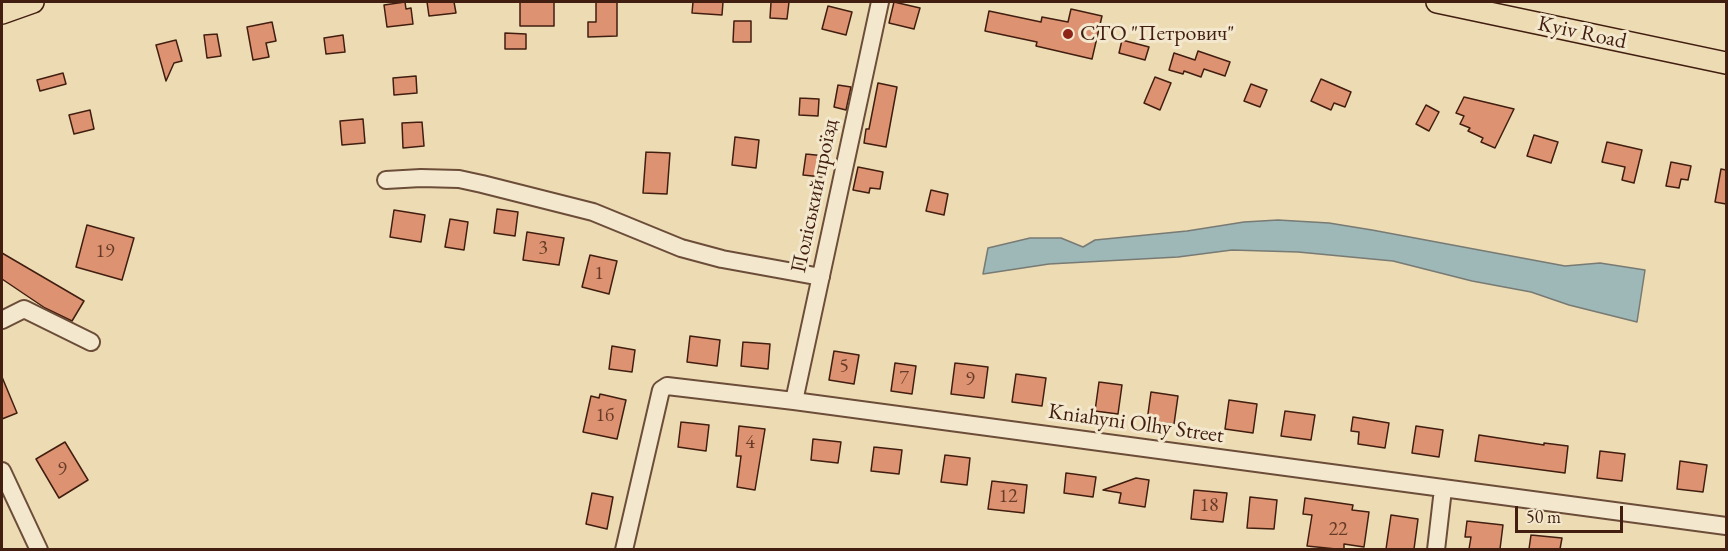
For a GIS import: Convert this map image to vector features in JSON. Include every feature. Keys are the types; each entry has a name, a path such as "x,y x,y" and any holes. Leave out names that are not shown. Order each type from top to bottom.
{"main road":[{"path":"2,13 33,2"},
{"name":"Kyiv Road","path":"1437,2 1726,63"}],"street":[{"name":"Поліський проїзд","path":"794,400 880,2"},
{"path":"386,180 459,179 482,184 593,212 681,248 722,259 821,277"},
{"path":"2,320 24,309 91,342"},
{"name":"Kniahyni Olhy Street","path":"624,549 661,390 667,386 794,400 1726,526"},
{"path":"2,471 39,549"},
{"path":"1436,549 1443,489"}],"water":[{"path":"1278,220 1329,223 1565,266 1600,263 1645,270 1637,322 1569,305 1531,292 1472,281 1393,261 1298,252 1232,250 1178,257 1049,264 983,274 988,248 1030,238 1061,238 1083,247 1095,240"}],"building":[{"path":"405,2 406,9 411,8 413,24 387,27 384,5"},
{"path":"427,2 454,2 456,13 429,16"},
{"path":"520,2 554,2 554,26 520,26"},
{"path":"596,2 617,2 617,36 588,37 588,22 596,22"},
{"path":"693,2 723,2 722,15 692,13"},
{"path":"771,2 789,2 787,19 770,18"},
{"path":"894,2 920,8 914,29 889,23"},
{"path":"828,6 852,12 846,35 822,29"},
{"name":"СТО \"Петрович\"","path":"1071,9 1102,16 1092,59 1036,46 1037,42 985,31 989,11 1041,22 1042,17 1068,22"},
{"path":"734,21 751,21 751,42 733,42"},
{"path":"272,22 276,41 266,43 269,57 253,60 247,27"},
{"path":"505,33 526,34 526,49 505,49"},
{"path":"217,34 221,56 207,58 204,35"},
{"path":"343,35 345,52 326,54 324,38"},
{"path":"176,40 182,61 174,63 166,81 156,45"},
{"path":"1122,40 1149,47 1145,60 1119,53"},
{"path":"1198,51 1230,62 1225,76 1204,69 1201,77 1184,71 1183,74 1169,70 1174,53 1195,60"},
{"path":"63,73 66,84 40,91 37,80"},
{"path":"416,76 417,93 394,95 393,78"},
{"path":"1155,77 1171,83 1160,110 1144,103"},
{"path":"1321,79 1351,92 1345,107 1334,103 1331,110 1311,101"},
{"path":"878,83 897,87 886,147 864,143"},
{"path":"1251,84 1267,90 1260,107 1244,101"},
{"path":"838,85 851,87 846,110 834,107"},
{"path":"1464,97 1514,109 1495,148 1481,142 1483,138 1468,131 1470,128 1460,124 1464,116 1456,113"},
{"path":"800,98 819,99 818,116 799,115"},
{"path":"1426,105 1439,112 1429,131 1416,124"},
{"path":"90,110 94,129 74,134 69,115"},
{"path":"363,119 365,143 342,145 340,121"},
{"path":"422,122 424,146 403,148 402,123"},
{"path":"1534,135 1558,142 1551,163 1527,156"},
{"path":"735,137 759,140 756,168 732,165"},
{"path":"1607,142 1642,150 1634,183 1622,180 1625,167 1602,162"},
{"path":"646,152 670,153 667,194 643,193"},
{"path":"806,154 825,156 822,177 803,175"},
{"path":"1671,162 1691,166 1688,180 1681,179 1679,188 1666,186"},
{"path":"858,167 883,172 880,189 870,188 869,193 853,190"},
{"path":"1721,169 1726,170 1726,204 1715,202"},
{"path":"931,190 948,194 944,215 926,211"},
{"path":"497,209 518,212 515,236 494,233"},
{"path":"394,210 425,215 421,242 390,237"},
{"path":"450,219 468,222 464,250 445,247"},
{"path":"87,225 134,238 122,280 76,267"},
{"path":"527,232 564,238 559,265 523,260"},
{"path":"2,253 84,301 72,321 45,308 2,279"},
{"path":"590,255 617,261 609,294 582,287"},
{"path":"690,336 720,340 717,366 687,362"},
{"path":"743,342 770,344 768,369 741,366"},
{"path":"612,346 635,350 632,372 609,369"},
{"path":"834,351 859,355 854,384 829,380"},
{"path":"895,363 916,366 912,394 891,391"},
{"path":"955,363 988,367 984,398 951,394"},
{"path":"1016,374 1046,378 1042,406 1012,402"},
{"path":"2,377 17,413 2,419"},
{"path":"1099,382 1122,385 1118,414 1095,411"},
{"path":"1151,392 1178,396 1174,424 1147,421"},
{"path":"600,394 626,400 617,439 583,432 591,396 599,398"},
{"path":"1229,400 1257,404 1253,433 1225,429"},
{"path":"1285,411 1315,415 1311,440 1281,436"},
{"path":"1353,417 1389,423 1385,448 1358,444 1359,432 1351,431"},
{"path":"681,422 709,425 706,451 678,447"},
{"path":"739,426 765,429 755,490 737,487 741,456 736,456"},
{"path":"1416,426 1443,430 1439,457 1412,453"},
{"path":"1479,435 1544,445 1544,443 1568,446 1565,473 1475,461"},
{"path":"813,439 841,442 838,463 811,460"},
{"path":"65,442 88,480 59,498 36,459"},
{"path":"874,447 902,450 899,474 871,471"},
{"path":"1600,451 1625,454 1622,481 1597,478"},
{"path":"945,455 970,458 967,485 941,482"},
{"path":"1680,461 1707,465 1703,492 1677,489"},
{"path":"1066,473 1096,477 1093,497 1064,493"},
{"path":"1136,478 1149,480 1145,507 1119,503 1121,493 1103,490"},
{"path":"992,481 1027,485 1024,513 988,509"},
{"path":"1194,490 1227,493 1223,522 1191,519"},
{"path":"592,493 613,497 607,529 586,524"},
{"path":"1250,497 1277,500 1274,529 1247,528"},
{"path":"1305,498 1353,505 1352,510 1369,512 1364,547 1344,544 1344,549 1307,546 1312,515 1303,514"},
{"path":"1391,515 1418,519 1414,549 1386,549"},
{"path":"1467,521 1503,525 1500,549 1469,549 1471,537 1465,537"},
{"path":"1531,535 1562,538 1560,549 1529,549"}],"place":[{"name":"СТО \"Петрович\"","path":"1068,34"}]}
